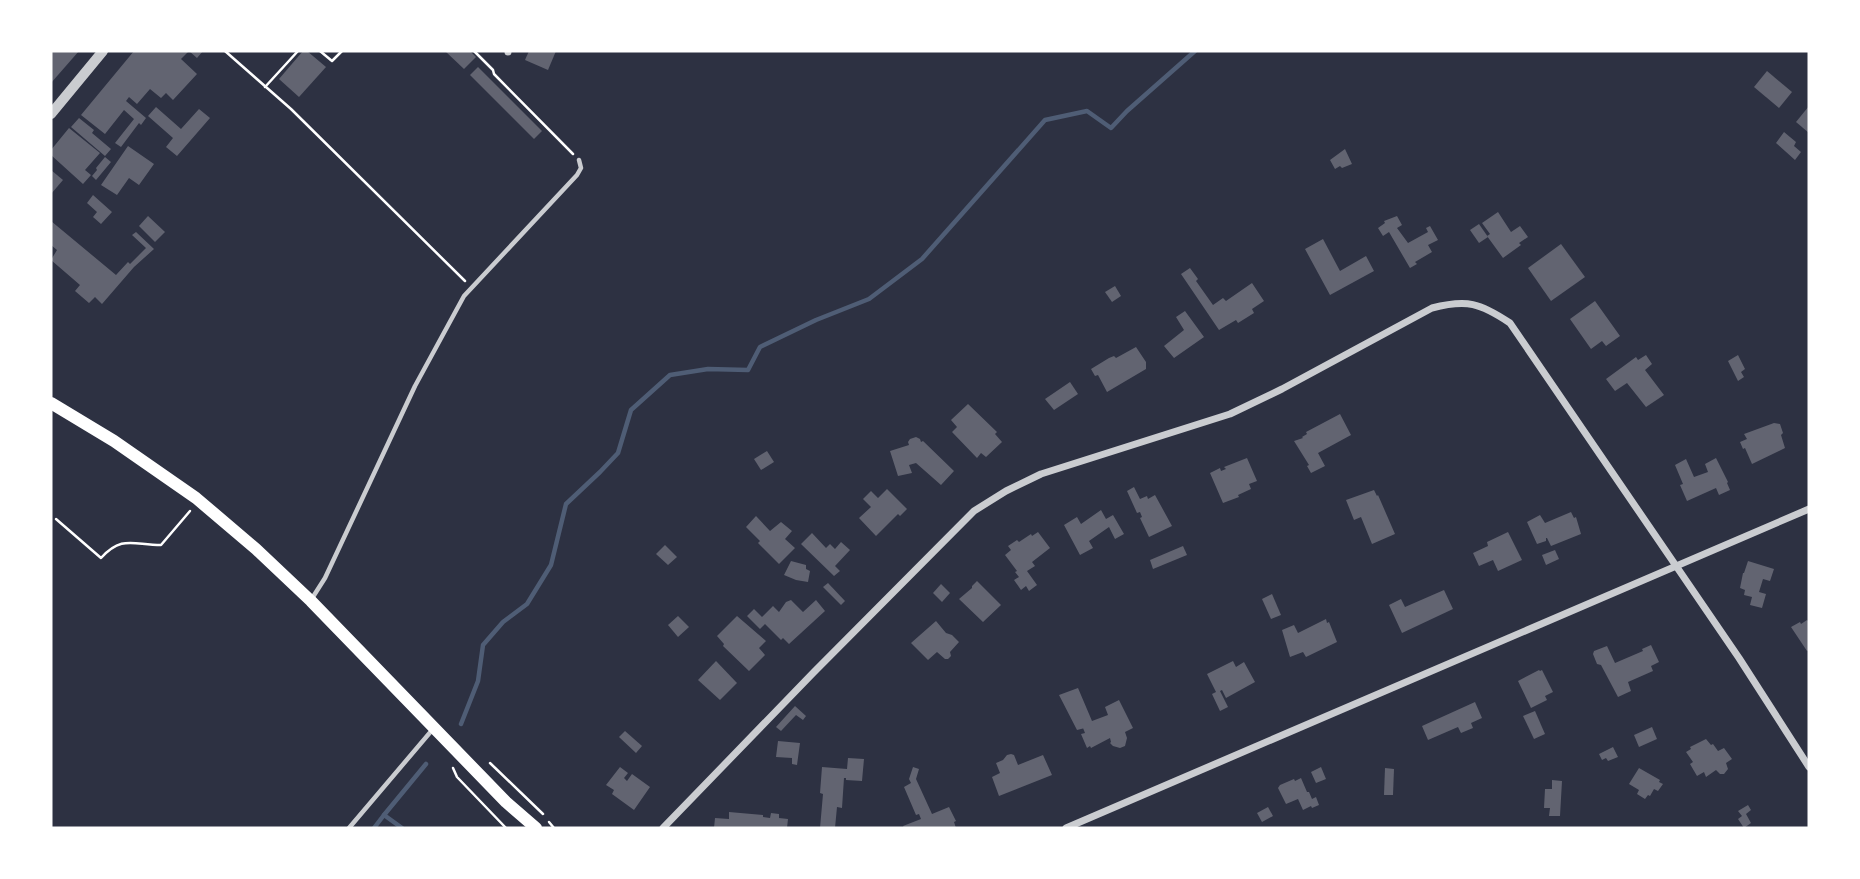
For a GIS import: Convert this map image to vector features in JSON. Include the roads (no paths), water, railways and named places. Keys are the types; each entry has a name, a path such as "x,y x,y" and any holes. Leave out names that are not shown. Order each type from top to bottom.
{"main road":[{"path":"51,404 114,441 199,501 256,550 311,601 506,802 536,828"},
{"path":"506,802 524,828"}],"street":[{"path":"51,114 103,51"},
{"path":"663,828 975,511 1006,491 1041,474 1230,414 1432,308 1451,303 1469,303 1490,310 1510,323 1740,657 1809,767"},
{"path":"1066,828 1809,509"}],"lane":[{"path":"311,601 325,578 415,386 464,296 577,175 581,168 579,159"},
{"path":"349,828 433,728"}],"waterway":[{"path":"461,724 478,681 483,645 503,622 527,604 551,565 566,504 618,453 631,410 670,375 708,369 748,370 760,347 816,320 869,299 922,259 1045,120 1087,111 1111,128 1195,51"},
{"path":"402,828 384,815 426,764"},
{"path":"374,828 384,815"}]}
